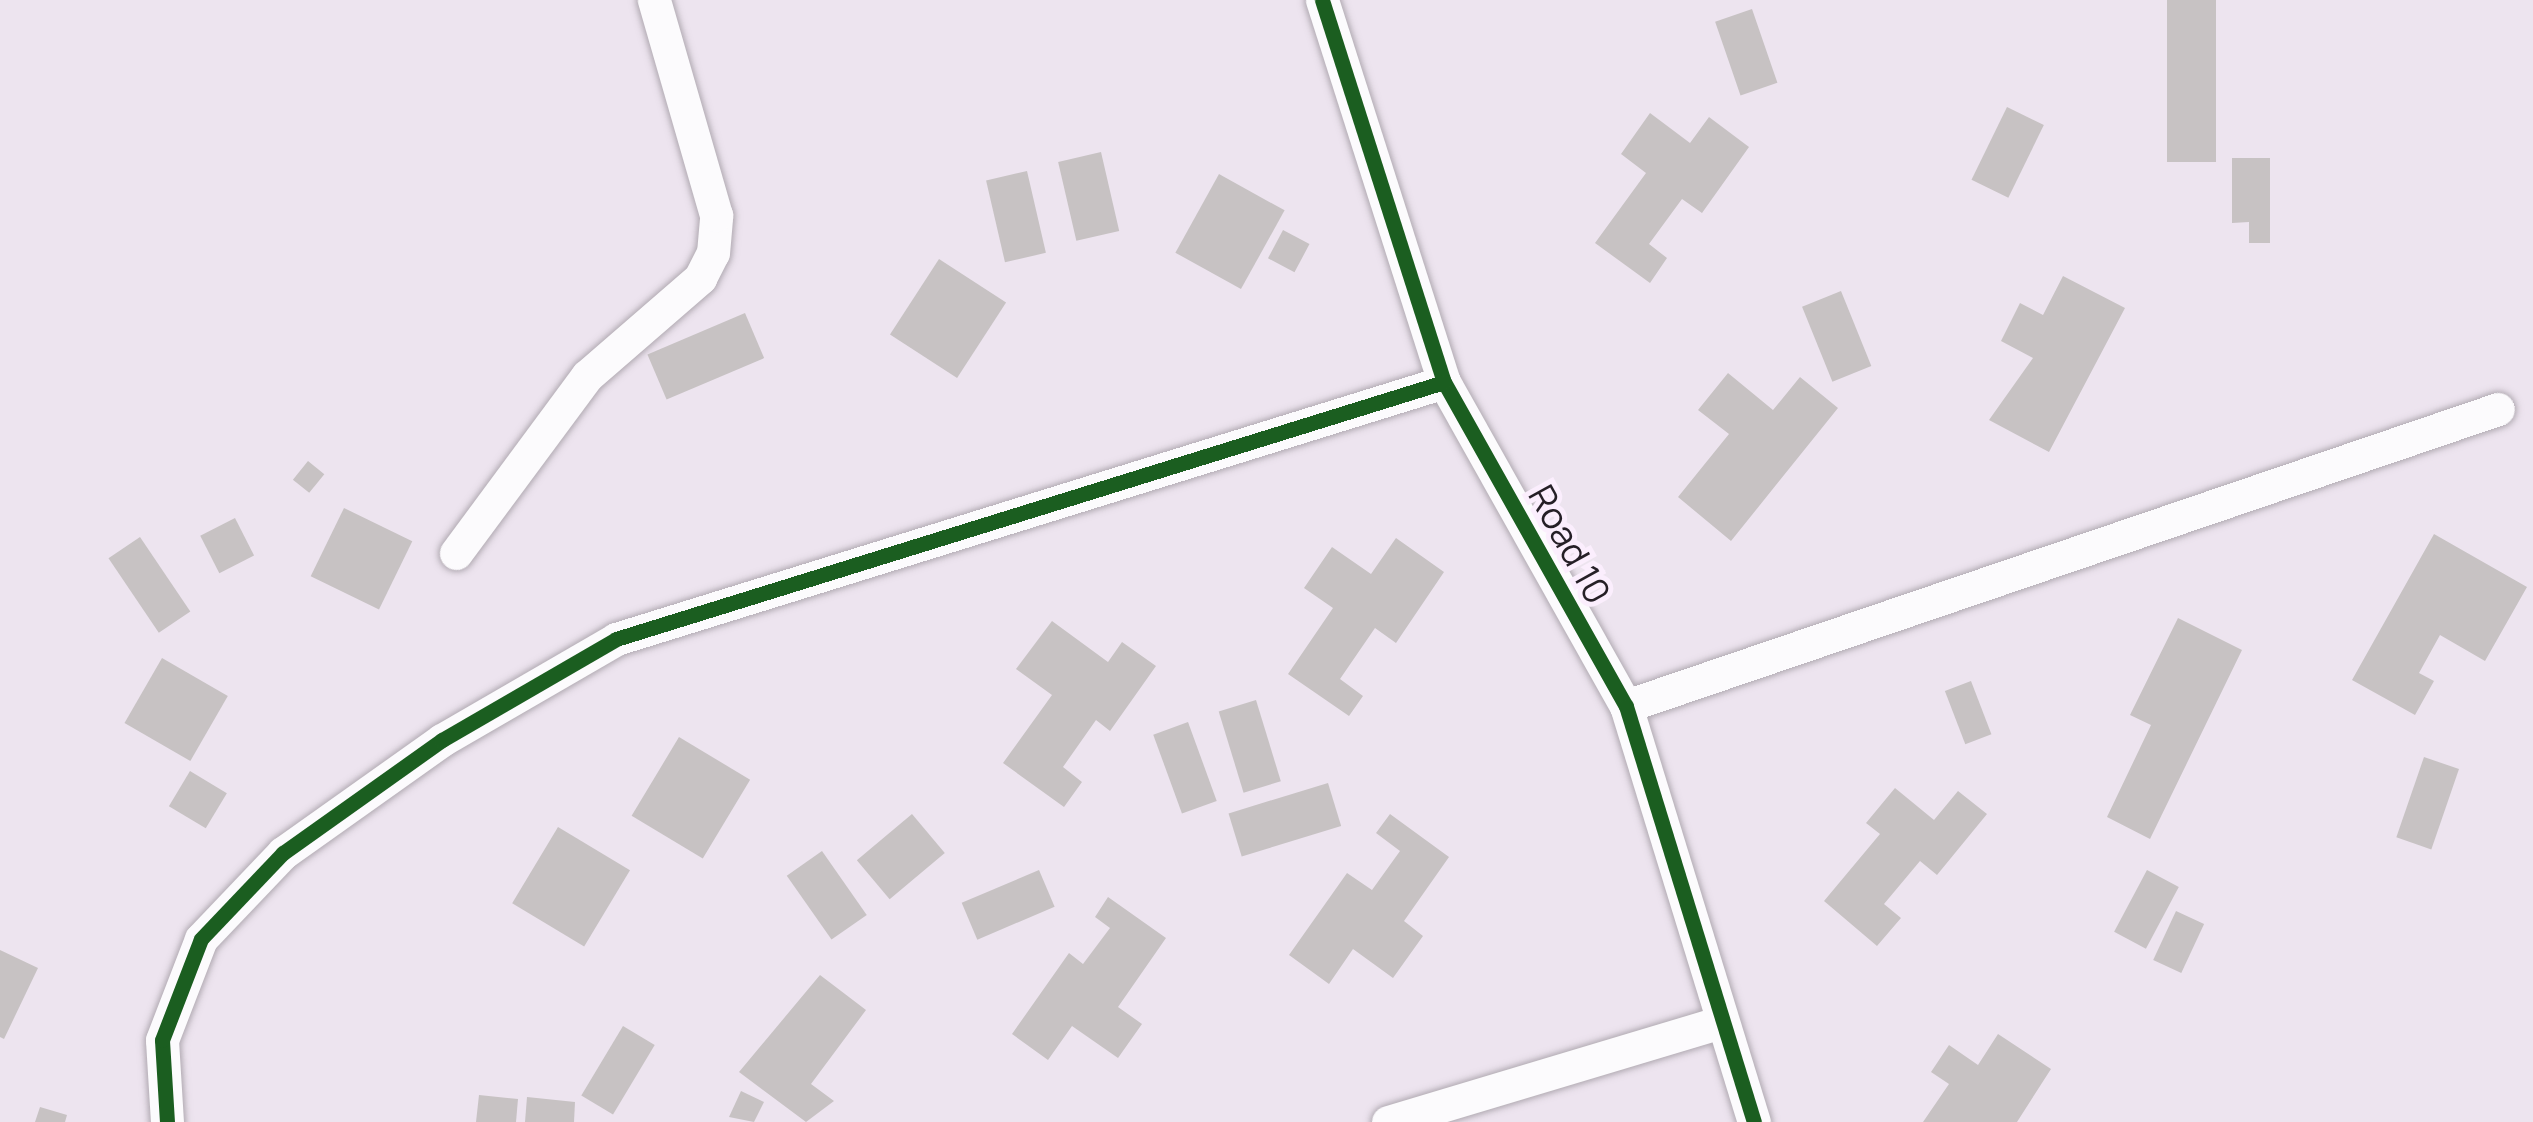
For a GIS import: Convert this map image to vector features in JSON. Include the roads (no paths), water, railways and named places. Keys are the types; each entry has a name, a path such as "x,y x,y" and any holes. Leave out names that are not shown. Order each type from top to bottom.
{"street":[{"path":"456,553 587,376 700,278 713,253 716,215 654,0"},
{"name":"Road 10","path":"1322,0 1444,382 1626,706 1754,1122"},
{"path":"167,1122 162,1040 201,940 283,853 442,740 616,639 1444,382"},
{"path":"1626,706 2498,410"},
{"path":"1388,1122 1721,1022"}]}
